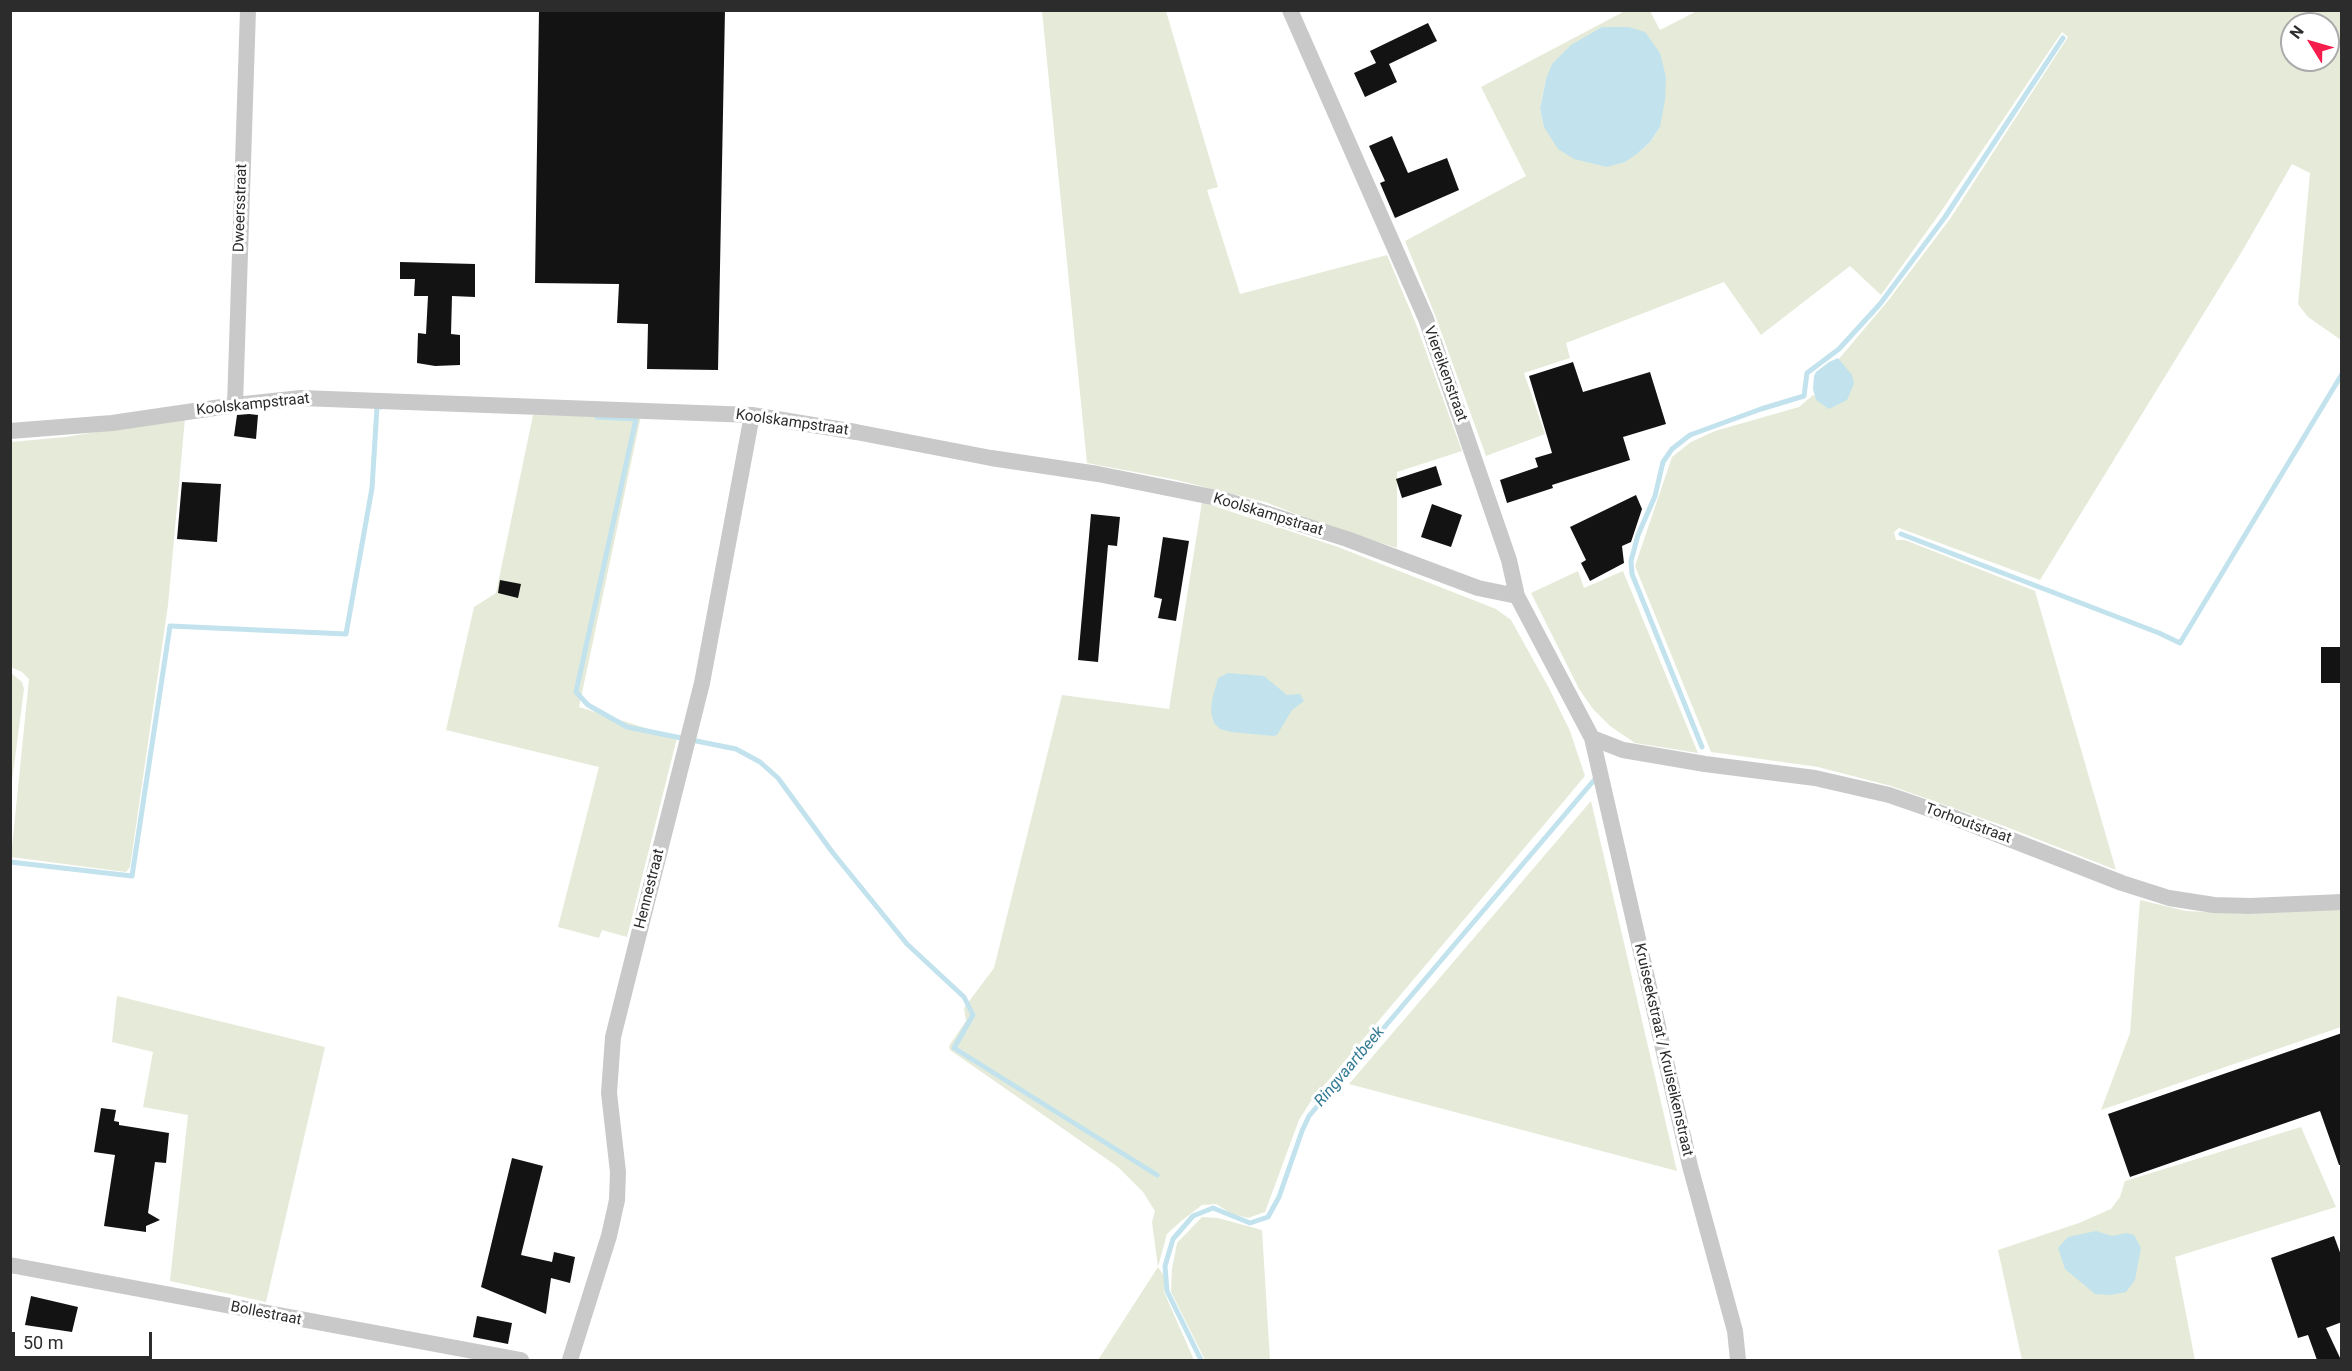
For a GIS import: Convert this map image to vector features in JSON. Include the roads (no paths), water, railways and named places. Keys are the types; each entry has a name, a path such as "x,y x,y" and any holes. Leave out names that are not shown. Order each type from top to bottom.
{"street":[{"name":"Dweersstraat","path":"235,405 248,10"},
{"name":"Viereikenstraat","path":"1290,10 1425,319 1505,549 1517,596 1592,738"},
{"name":"Koolskampstraat","path":"10,431 112,423 301,398 752,415 991,458 1098,474 1222,499 1369,547 1478,588 1517,596"},
{"name":"Hennestraat","path":"570,1360 618,1200 618,1172 609,1093 613,1037 702,683 752,415"},
{"name":"Torhoutstraat","path":"1592,738 1623,750 1705,764 1815,778 1889,795 1950,816 2122,883 2169,898 2226,906 2342,902"},
{"name":"Kruiseekstraat / Kruiseikenstraat","path":"1592,738 1690,1166 1735,1331 1738,1360"},
{"name":"Bollestraat","path":"10,1264 521,1360"}],"water":[{"path":"1602,27 1629,27 1645,32 1660,53 1666,77 1660,127 1650,142 1638,153 1625,162 1607,167 1574,159 1558,149 1544,127 1540,109 1546,79 1552,64 1571,45"},
{"path":"1838,358 1852,375 1854,384 1847,400 1829,409 1816,400 1813,389 1814,376 1829,362"},
{"path":"1228,673 1264,676 1287,695 1300,694 1304,701 1292,710 1277,735 1274,736 1220,729 1214,723 1211,712 1212,700 1218,678"},
{"path":"2096,1231 2112,1236 2126,1233 2134,1235 2141,1248 2135,1280 2126,1292 2110,1295 2095,1294 2065,1269 2058,1248 2068,1237"}],"waterway":[{"path":"1702,747 1632,574 1631,561 1638,535 1655,496 1663,462 1672,449 1690,435 1804,396 1807,373 1839,349 1880,304 1945,217 2063,38"},
{"path":"1901,534 2180,643 2342,374"},
{"path":"10,862 132,876 170,626 346,634 372,488 377,407 381,407"},
{"path":"597,417 636,419 576,692 588,705 627,727 736,749 760,762 778,778 833,853 907,944 964,997 973,1015 954,1048 1157,1175"},
{"name":"Ringvaartbeek","path":"1201,1360 1167,1291 1165,1266 1173,1239 1193,1216 1213,1208 1250,1223 1268,1217 1279,1197 1309,1116 1595,779"}]}
